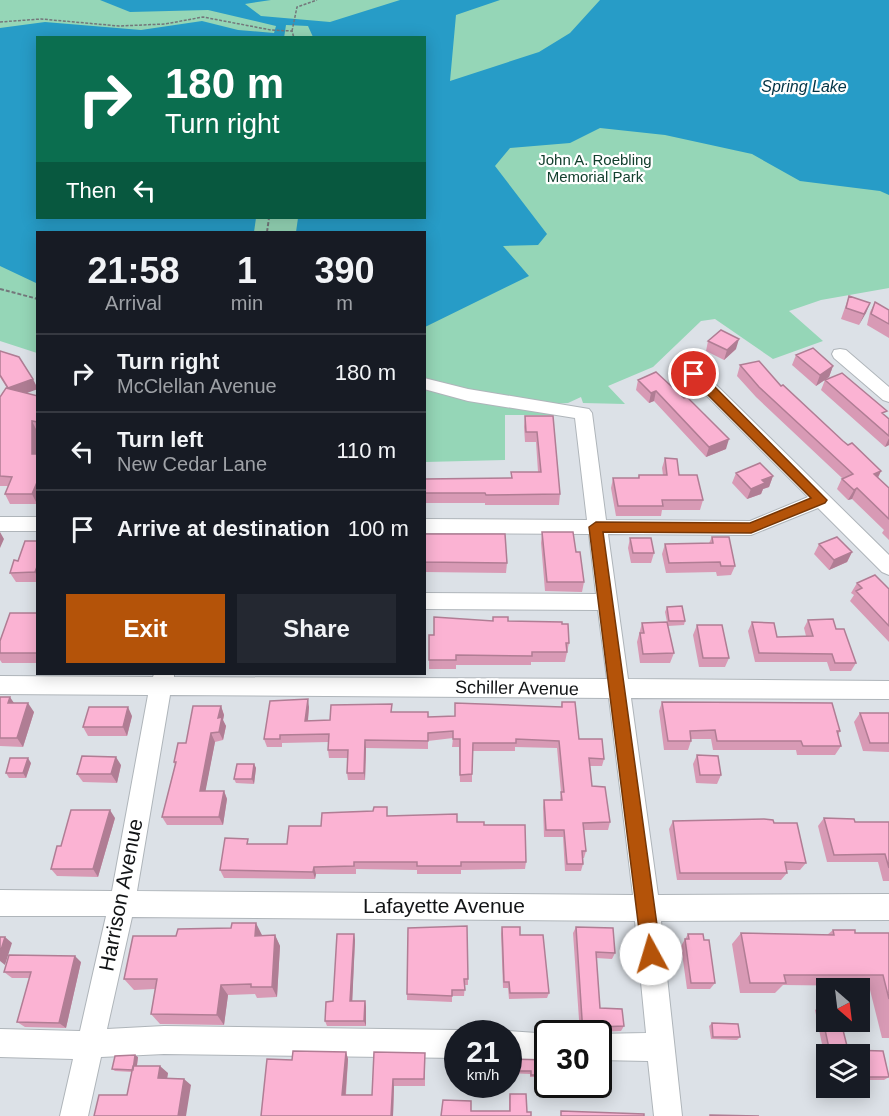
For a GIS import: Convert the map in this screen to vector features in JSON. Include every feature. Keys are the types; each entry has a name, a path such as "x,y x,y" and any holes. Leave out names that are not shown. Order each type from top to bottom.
{"street":[{"path":"840,354 889,396"},
{"path":"694,374 889,567"},
{"path":"426,384 468,395 583,413 647,908 668,1116"},
{"path":"426,526 751,528 820,500"},
{"path":"0,524 36,524"},
{"path":"426,601 606,602"},
{"name":"Schiller Avenue","path":"0,685 163,680 618,690 889,690"},
{"name":"Harrison Avenue","path":"74,1116 122,904 163,680"},
{"name":"Lafayette Avenue","path":"0,903 647,908 889,907"},
{"path":"0,1043 68,1045 164,1040 444,1044"},
{"path":"612,1046 661,1047"}],"path":[{"path":"293,36 292,27 297,7 317,0"},
{"path":"0,22 41,19 119,26 165,24 203,17 270,30 292,31"},
{"path":"0,289 36,298"}],"green space":[{"name":"John A. Roebling Memorial Park","path":"0,0 889,0 889,288 821,300 789,311 823,341 773,359 715,319 701,321 653,367 608,386 625,404 583,403 581,397 568,403 552,404 553,415 505,415 505,460 426,462 426,231 36,231 36,353 0,341"}],"water":[{"name":"Spring Lake","path":"100,0 271,0 245,4 261,16 330,22 400,0 500,0 456,15 450,81 539,52 570,33 600,0 889,0 889,195 880,191 800,181 752,154 665,135 600,128 570,143 510,148 495,166 547,234 538,245 503,246 529,276 426,327 426,231 296,231 298,219 426,219 426,36 313,36 308,26 286,25 284,36 36,36 36,219 256,219 254,231 36,231 36,283 0,266 0,28 45,22 141,30 202,21 238,30 274,33 276,26 208,10 130,12"}],"building":[{"path":"849,296 870,303 864,314 846,308"},
{"path":"875,302 889,310 889,324 871,314"},
{"path":"721,330 739,339 727,350 708,341"},
{"path":"813,348 833,366 820,375 796,355"},
{"path":"0,351 19,357 33,379 8,388 0,375"},
{"path":"759,361 781,386 783,385 843,441 848,445 852,443 881,471 874,474 889,488 889,519 857,488 854,490 842,479 853,474 759,387 740,365"},
{"path":"656,372 684,398 687,397 729,439 709,447 656,391 651,393 638,380"},
{"path":"842,373 887,411 882,413 889,419 889,436 825,380"},
{"path":"6,388 36,396 36,422 32,421 32,454 36,454 36,485 32,494 5,494 12,477 0,476 0,397"},
{"path":"525,416 553,416 560,494 426,493 426,479 512,478 511,472 541,472 537,432 526,432"},
{"path":"665,458 677,459 679,475 697,475 703,500 662,500 663,506 618,506 613,478 667,475"},
{"path":"760,463 773,476 762,480 765,483 751,489 736,473"},
{"path":"542,532 573,532 576,552 580,552 584,582 547,582"},
{"path":"426,534 505,534 507,563 426,562"},
{"path":"712,537 729,537 735,566 721,566 720,562 669,563 665,544 713,543"},
{"path":"837,537 852,552 834,560 819,544"},
{"path":"630,538 651,538 654,553 633,553"},
{"path":"25,541 36,541 35,572 10,573 14,560 18,561"},
{"path":"875,575 889,589 889,626 856,591 862,588 857,583"},
{"path":"682,606 685,621 669,621 667,607"},
{"path":"10,613 36,613 36,653 0,653 0,641"},
{"path":"434,617 493,621 493,617 508,617 508,621 562,622 562,624 568,624 567,652 532,652 532,656 456,655 456,660 429,660 429,635 434,635"},
{"path":"833,619 836,629 844,629 856,663 835,663 832,654 759,653 752,622 774,623 777,637 813,636 808,620"},
{"path":"667,622 674,653 643,654 640,633 644,633 642,623"},
{"path":"697,625 722,625 729,658 703,658"},
{"path":"0,697 10,697 8,703 28,703 17,738 0,738"},
{"path":"308,699 305,721 330,720 331,705 392,704 391,712 428,712 428,717 455,716 455,703 562,707 562,702 575,702 579,739 602,739 604,759 589,758 592,786 605,787 610,822 583,823 586,851 582,851 583,864 567,864 564,830 546,830 544,800 562,800 561,792 564,792 559,741 516,739 516,743 473,743 472,774 460,775 460,739 453,739 453,731 428,733 428,741 365,740 364,773 347,773 348,750 328,750 329,734 280,735 280,739 264,739 270,701"},
{"path":"662,702 832,703 840,731 837,731 841,746 803,746 801,741 717,741 715,730 690,731 691,741 668,741"},
{"path":"193,706 221,706 218,718 222,717 219,732 211,733 200,791 224,791 219,817 162,817 176,762 174,762 178,743 186,743"},
{"path":"89,707 128,707 123,727 83,727"},
{"path":"860,713 889,713 889,743 870,743"},
{"path":"697,755 718,756 721,775 700,775"},
{"path":"82,756 116,757 111,774 77,774"},
{"path":"10,758 28,758 23,773 6,773"},
{"path":"237,764 254,764 252,779 234,779"},
{"path":"374,807 387,807 387,816 457,814 457,822 484,822 484,825 525,825 526,862 461,862 461,866 417,866 417,862 354,862 354,866 314,867 313,872 220,870 225,838 248,839 247,844 287,844 289,826 321,826 322,813 373,811"},
{"path":"71,810 110,810 93,869 51,869 57,846 61,846"},
{"path":"824,818 854,819 855,822 889,822 889,868 885,854 834,855"},
{"path":"773,820 774,823 797,823 806,863 785,862 787,873 680,873 673,821"},
{"path":"232,923 256,923 255,936 275,935 272,987 251,987 251,984 221,985 217,1015 151,1014 157,979 124,979 133,936 176,936 178,929 231,928"},
{"path":"467,926 468,979 464,979 465,990 452,990 452,996 407,994 408,928"},
{"path":"502,927 520,927 520,935 543,935 549,993 510,993 509,982 504,982"},
{"path":"576,927 613,928 615,953 596,952 600,1008 622,1009 624,1026 612,1026 612,1020 582,1020"},
{"path":"833,930 855,930 855,933 889,933 889,999 883,975 784,975 786,983 750,983 741,933 834,935"},
{"path":"337,934 354,934 350,1001 365,1001 364,1021 325,1021 326,1002 333,1001"},
{"path":"688,934 703,934 704,940 709,940 715,983 691,983 685,939 689,939"},
{"path":"0,937 5,937 0,953"},
{"path":"9,955 75,956 59,1023 17,1022 31,972 4,972"},
{"path":"712,1023 738,1024 740,1037 713,1037"},
{"path":"826,1032 844,1032 846,1044 828,1044"},
{"path":"293,1051 346,1052 342,1095 372,1095 374,1052 425,1053 424,1079 393,1079 391,1116 261,1116 267,1059 292,1060"},
{"path":"870,1051 883,1051 889,1077 870,1077"},
{"path":"135,1055 133,1070 112,1069 115,1056"},
{"path":"522,1059 534,1060 534,1075 531,1075 531,1071 522,1071"},
{"path":"133,1066 160,1066 158,1078 184,1079 178,1116 94,1116 99,1095 127,1095"},
{"path":"522,1094 526,1094 527,1112 531,1112 531,1116 441,1116 443,1100 471,1101 471,1111 510,1111 510,1098 522,1098"},
{"path":"561,1111 644,1114 644,1116 561,1116"},
{"path":"710,1115 759,1116 710,1116"}],"route":[{"path":"651,954 647,908 596,527 751,528 820,500 694,374"}]}
